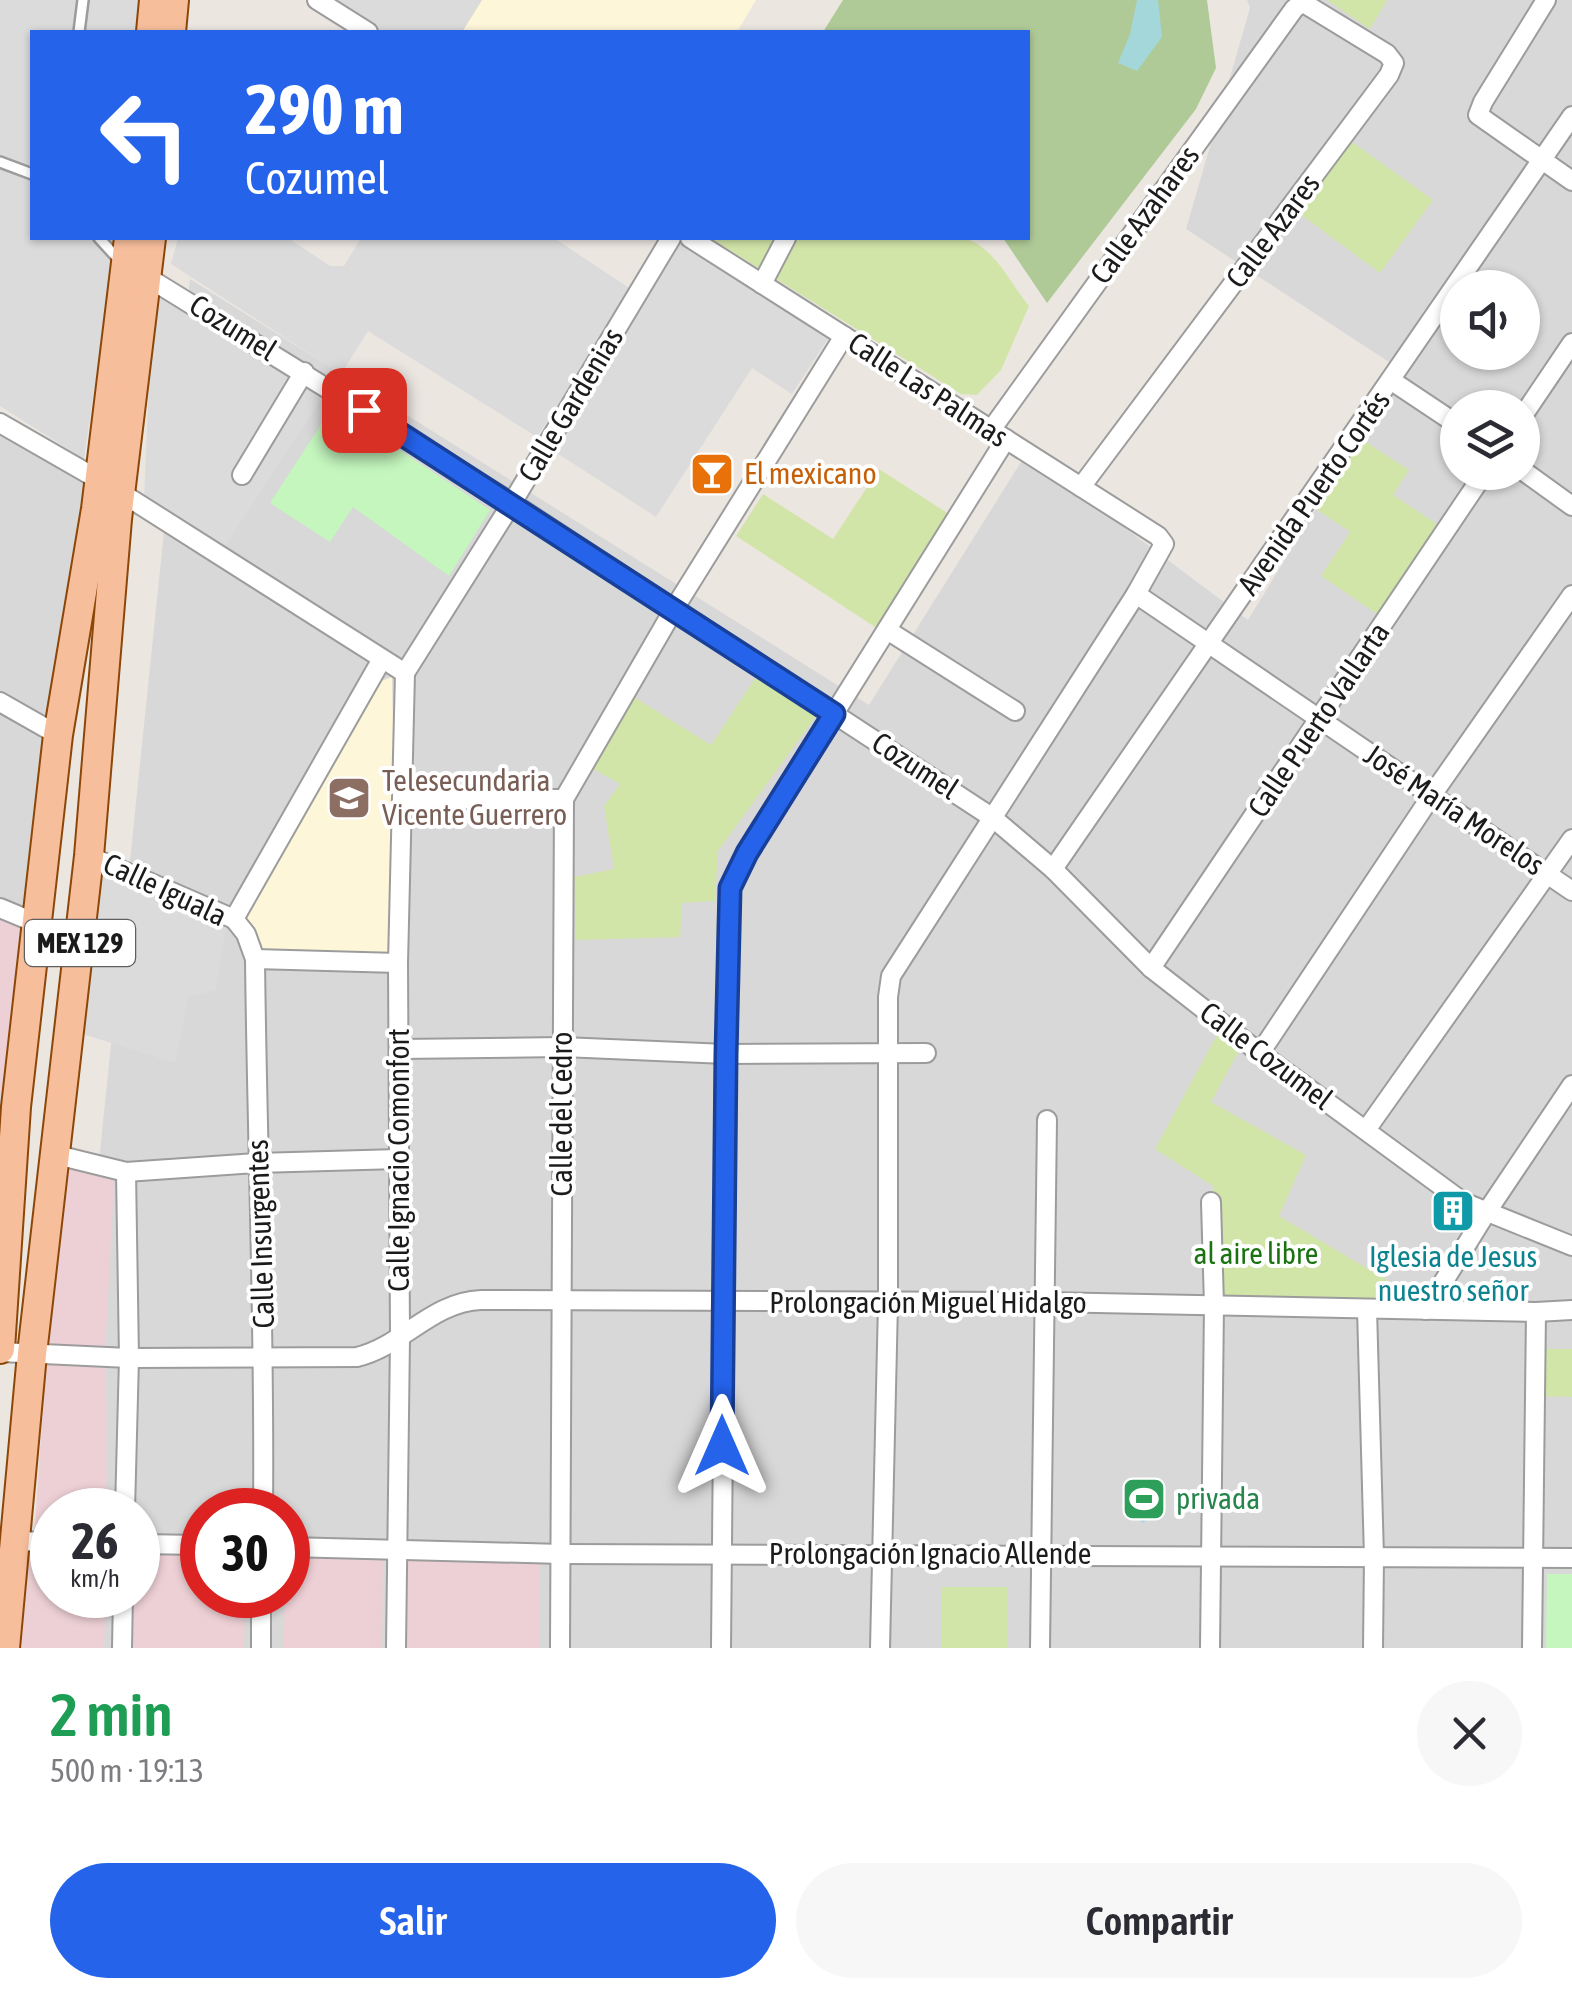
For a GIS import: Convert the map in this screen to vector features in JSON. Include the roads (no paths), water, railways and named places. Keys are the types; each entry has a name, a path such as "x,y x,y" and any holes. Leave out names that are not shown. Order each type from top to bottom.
{"main road":[{"path":"151,30 154,0"},
{"path":"171,30 174,0"},
{"name":"MEX 129","path":"129,240 136,271"},
{"name":"MEX 129","path":"5,1648 32,1354 89,856 109,486 136,271 149,240"},
{"name":"MEX 129","path":"0,1351 8,1103 36,923 58,736 109,486"}],"street":[{"path":"1546,0 1478,116 1572,181"},
{"path":"320,1 365,30"},
{"name":"Calle Azahares","path":"721,1648 730,888 747,853 887,630 999,434 1301,1"},
{"name":"Calle Azares","path":"1082,487 1394,64 1387,54 1301,1"},
{"name":"Avenida Puerto Cortés","path":"1054,869 1572,116"},
{"name":"Calle Gardenias","path":"405,672 670,240"},
{"name":"Calle Las Palmas","path":"693,240 1158,536 1164,544 1136,594"},
{"path":"762,284 785,240"},
{"name":"Cozumel","path":"136,271 512,503 993,818"},
{"name":"Calle del Cedro","path":"560,1648 564,799 674,609 844,336"},
{"path":"1540,391 1572,344"},
{"path":"242,475 304,372"},
{"path":"1392,382 1440,414"},
{"path":"0,423 109,486 405,672"},
{"path":"1540,483 1572,506"},
{"name":"Calle Puerto Vallarta","path":"1151,968 1474,490"},
{"path":"880,1648 891,976 1136,594"},
{"name":"José María Morelos","path":"1136,594 1572,891"},
{"path":"1260,1052 1572,595"},
{"path":"887,630 1015,711"},
{"path":"234,919 382,659"},
{"name":"Calle Ignacio Comonfort","path":"396,1648 400,1338 398,963 405,672"},
{"path":"0,702 58,736"},
{"path":"403,800 564,799"},
{"name":"Calle Cozumel","path":"993,818 1054,869 1151,968 1260,1052 1463,1202 1572,1246"},
{"path":"1366,1130 1572,838"},
{"name":"Calle Iguala","path":"89,856 234,919 246,934 255,959"},
{"path":"0,908 36,923"},
{"path":"255,959 398,963"},
{"name":"Calle Insurgentes","path":"255,959 265,1357 262,1488"},
{"path":"399,1049 563,1047 726,1054 926,1053"},
{"path":"1426,1310 1572,1085"},
{"path":"1040,1648 1047,1120"},
{"path":"57,1155 126,1172 399,1159"},
{"path":"126,1172 129,1358 126,1488"},
{"path":"1210,1648 1214,1305 1211,1202"},
{"name":"Prolongación Miguel Hidalgo","path":"0,1351 129,1358 356,1357 377,1352 439,1310 460,1301 1046,1302 1572,1310"},
{"path":"1367,1309 1374,1557 1372,1648"},
{"path":"1532,1648 1536,1312"},
{"path":"15,1541 30,1541"},
{"name":"Prolongación Ignacio Allende","path":"310,1548 562,1554 1572,1558"},
{"path":"122,1648 123,1618"},
{"path":"260,1648 261,1618"}],"lane":[{"path":"79,30 83,0"},
{"path":"0,162 30,173"},
{"path":"101,240 136,271"}],"water":[{"path":"1137,0 1158,0 1162,37 1137,71 1118,63 1130,34"},
{"name":"privada","path":"1144,1477 1164,1509 1142,1523 1124,1488"}],"place":[{"name":"El mexicano","path":"712,474"},
{"name":"Telesecundaria Vicente Guerrero","path":"349,798"},
{"name":"Iglesia de Jesus nuestro señor","path":"1453,1211"},
{"name":"privada","path":"1144,1499"}],"park label":[{"name":"al aire libre","path":"1256,1254"}]}
